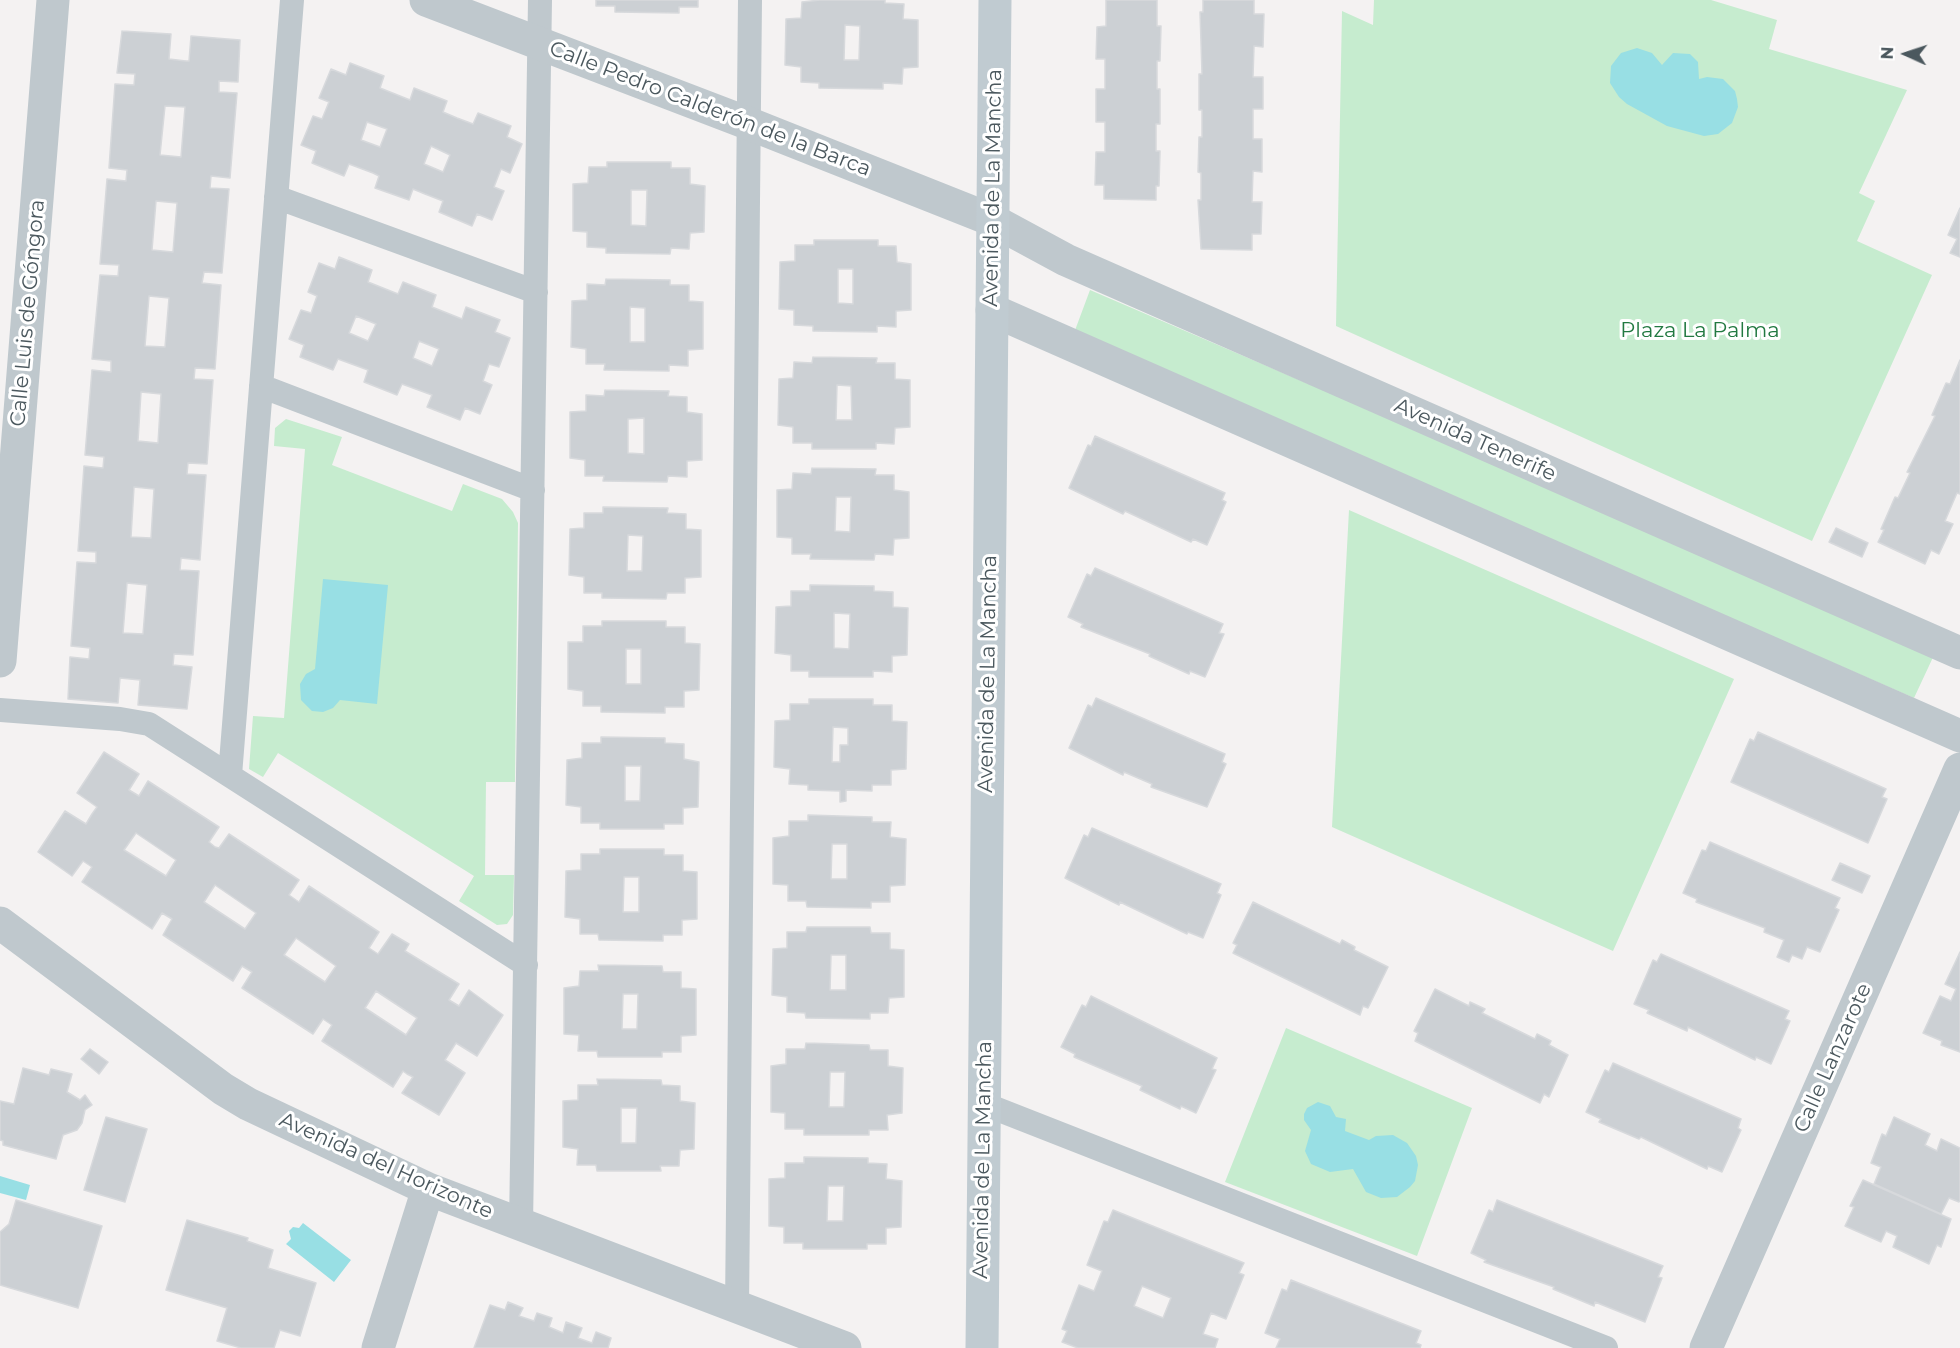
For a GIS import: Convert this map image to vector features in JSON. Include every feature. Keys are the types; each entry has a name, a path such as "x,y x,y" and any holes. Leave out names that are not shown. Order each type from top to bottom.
{"main road":[{"name":"Avenida de La Mancha","path":"982,1348 995,0"}],"street":[{"name":"Calle Luis de Góngora","path":"0,661 53,0"},
{"name":"Calle Pedro Calderón de la Barca","path":"426,0 750,124 992,220"},
{"name":"Avenida Tenerife","path":"992,220 1066,260 1960,653"},
{"path":"992,310 1960,736"},
{"name":"Calle Lanzarote","path":"1706,1348 1960,769"},
{"name":"Avenida del Horizonte","path":"0,923 223,1089 248,1104 428,1190 845,1348"},
{"path":"378,1348 428,1190"}],"lane":[{"path":"230,775 292,0"},
{"path":"521,1225 540,0"},
{"path":"737,1307 750,0"},
{"path":"276,197 536,292"},
{"path":"261,386 533,490"},
{"path":"0,710 120,719 149,724 526,965"},
{"path":"984,1104 1606,1348"}],"green space":[{"name":"Plaza La Palma","path":"1374,0 1711,0 1777,20 1769,49 1907,90 1859,193 1875,201 1857,241 1932,275 1812,541 1336,326 1342,11 1373,25"},
{"path":"1090,290 1935,653 1914,698 1074,333"},
{"path":"286,419 342,437 332,465 452,511 463,484 502,499 513,512 518,523 515,782 486,782 485,875 514,875 513,915 507,924 497,925 459,901 474,876 278,753 263,777 249,769 253,716 284,718 305,449 274,446 275,428"},
{"path":"1349,510 1734,679 1613,951 1332,827"},
{"path":"1286,1028 1472,1108 1417,1256 1225,1182"}],"water":[{"path":"1637,48 1652,53 1662,65 1673,53 1690,54 1698,62 1699,79 1707,77 1723,79 1735,91 1737,99 1738,107 1732,123 1718,134 1704,136 1667,126 1627,104 1619,97 1610,83 1611,66 1621,53"},
{"path":"323,579 388,585 377,704 340,700 333,708 323,712 312,711 301,700 300,684 306,674 315,669"},
{"path":"1318,1102 1330,1106 1336,1117 1346,1119 1345,1131 1369,1140 1376,1136 1393,1135 1407,1143 1416,1156 1418,1165 1415,1181 1410,1187 1397,1197 1381,1198 1366,1192 1353,1169 1330,1172 1311,1164 1305,1151 1311,1130 1304,1120 1304,1114 1307,1108"},
{"path":"0,1176 30,1185 26,1200 0,1193"},
{"path":"303,1223 351,1260 334,1282 286,1244 291,1239 289,1231 293,1227 299,1228"}],"building":[{"path":"596,0 698,0 698,7 679,7 679,13 615,12 615,6 596,6"},
{"path":"885,0 885,3 904,4 903,19 918,20 918,67 903,68 902,84 883,83 883,89 819,88 819,83 801,82 801,67 785,65 786,19 801,18 802,2","holes":["845,25 860,26 859,60 844,60"]},
{"path":"1106,0 1157,0 1157,26 1161,26 1160,61 1157,61 1160,124 1156,124 1156,151 1160,151 1159,186 1156,186 1156,200 1104,199 1104,185 1095,185 1096,152 1105,152 1105,122 1096,122 1096,89 1105,89 1105,59 1096,59 1097,27 1106,26"},
{"path":"1203,0 1254,0 1254,14 1264,14 1263,47 1254,46 1253,77 1263,77 1263,109 1253,109 1253,139 1262,139 1262,172 1253,171 1252,202 1262,202 1261,234 1252,234 1252,250 1201,249 1198,200 1201,200 1201,173 1198,172 1199,137 1202,137 1199,74 1202,74 1200,12 1203,12"},
{"path":"122,31 171,34 169,59 186,61 189,61 191,36 240,40 238,82 219,81 219,92 237,93 230,178 211,176 210,188 229,189 222,273 204,272 202,283 221,285 215,369 195,368 194,379 213,380 207,464 188,463 187,474 206,475 200,560 181,558 180,570 199,571 193,655 174,654 173,665 192,667 187,709 138,705 140,680 120,678 118,703 68,699 70,657 89,659 90,648 71,646 77,562 96,563 96,552 78,551 84,466 103,468 104,457 85,455 92,370 111,372 111,361 92,359 100,275 118,276 119,265 100,264 107,179 126,181 127,170 109,168 115,84 134,85 135,74 117,73","holes":["165,106 185,107 181,157 160,155","156,201 177,203 173,252 152,250","149,296 169,298 165,347 145,346","141,392 161,394 158,443 138,441","134,487 154,489 151,538 131,537","127,583 147,585 143,634 123,633"]},
{"path":"350,63 384,76 380,88 410,100 414,88 447,101 443,112 457,118 473,124 478,113 511,126 507,137 522,144 510,173 501,169 494,187 504,191 492,220 477,214 472,226 439,212 443,201 413,189 409,200 375,188 379,176 373,173 349,164 344,176 312,163 316,151 301,145 313,116 322,119 329,102 319,98 331,69 346,75","holes":["367,122 387,129 380,147 361,140","431,146 450,155 443,172 424,164"]},
{"path":"607,162 671,162 671,168 690,168 690,184 705,186 704,232 690,233 689,249 671,248 670,254 606,253 606,248 587,247 587,232 573,231 573,184 588,183 589,167 607,167","holes":["631,190 647,190 646,226 631,225"]},
{"path":"1960,208 1960,257 1950,253 1957,239 1948,235"},
{"path":"814,240 878,240 878,246 896,246 897,262 911,264 911,310 896,311 896,327 877,326 877,332 813,331 813,326 794,325 794,310 779,309 780,262 795,261 795,245 814,245","holes":["838,269 853,269 853,304 838,303"]},
{"path":"339,257 372,270 368,282 398,294 403,282 436,295 432,307 462,319 466,307 500,320 495,332 510,338 499,367 489,364 483,381 492,385 480,414 465,408 460,420 427,407 432,395 402,384 397,395 364,382 368,370 338,359 333,370 300,357 304,345 289,339 301,310 311,313 317,296 308,292 319,263 335,269","holes":["356,316 376,324 368,341 349,333","419,341 439,349 432,366 413,358"]},
{"path":"606,279 670,280 670,285 689,285 689,301 703,302 703,349 688,350 688,366 669,365 669,371 604,370 605,364 586,364 586,349 571,347 572,301 587,300 587,284 605,285","holes":["630,307 645,308 645,342 630,342"]},
{"path":"813,357 877,358 876,363 895,363 895,379 910,380 910,427 895,428 894,444 876,443 876,449 812,449 812,443 793,443 793,427 778,425 779,379 793,378 794,362 812,363","holes":["837,385 851,386 852,420 836,420"]},
{"path":"1960,360 1960,494 1957,493 1945,521 1953,524 1939,554 1931,550 1925,564 1878,542 1895,497 1898,498 1910,473 1907,472 1935,416 1932,415 1946,383 1950,384"},
{"path":"605,390 669,391 668,396 687,397 687,412 702,414 702,460 687,461 687,477 668,476 667,482 603,481 604,476 585,476 585,460 570,458 570,412 586,411 586,395 604,396","holes":["644,418 644,454 628,453 628,419"]},
{"path":"1095,436 1225,493 1222,500 1226,502 1207,545 1193,539 1191,542 1125,511 1123,514 1069,488 1088,445 1091,446"},
{"path":"812,468 876,469 875,475 894,475 894,490 909,492 909,538 894,539 893,555 875,554 874,560 810,559 811,554 792,554 792,538 777,537 777,490 792,489 793,473 811,474","holes":["836,497 851,497 850,532 835,531"]},
{"path":"603,507 668,508 667,513 686,514 686,529 701,530 701,577 685,578 685,593 667,593 666,599 602,598 602,593 584,593 584,577 569,575 570,529 584,528 584,513 603,513","holes":["628,535 643,536 642,571 627,571"]},
{"path":"1836,528 1868,543 1862,557 1829,542"},
{"path":"1095,568 1223,624 1219,633 1224,634 1205,677 1190,671 1189,674 1149,656 1150,654 1081,627 1083,624 1068,617 1087,574 1091,576"},
{"path":"810,585 874,586 874,591 893,592 893,607 908,608 907,655 892,656 892,672 873,671 873,677 809,677 809,671 791,671 791,655 775,653 776,607 791,606 791,591 810,591","holes":["834,613 850,614 849,649 834,648"]},
{"path":"602,621 666,621 666,627 685,627 685,643 700,644 699,690 684,691 684,707 665,707 665,713 601,712 601,706 583,706 583,691 568,689 568,642 583,642 583,626 602,626","holes":["626,649 641,649 641,684 626,684"]},
{"path":"1096,698 1225,754 1222,762 1226,764 1207,807 1151,787 1152,784 1124,772 1123,775 1069,748 1088,705 1092,707"},
{"path":"809,699 873,699 873,705 892,705 892,721 907,722 906,769 891,770 891,785 872,785 872,791 846,790 846,801 840,802 840,791 808,790 808,785 789,784 790,769 774,767 775,721 790,720 790,704 809,704","holes":["833,727 848,728 848,745 840,745 840,762 832,762"]},
{"path":"1758,732 1886,789 1882,797 1887,799 1868,843 1731,782 1750,739 1754,741"},
{"path":"601,737 665,738 665,743 684,744 684,759 699,762 698,807 683,808 683,824 664,824 664,829 600,829 600,823 581,823 581,807 566,805 567,760 582,758 582,743 601,743","holes":["625,766 641,766 640,801 625,801"]},
{"path":"104,752 139,774 129,790 139,796 148,781 219,827 209,842 215,847 219,848 229,834 299,880 289,895 299,902 309,886 379,932 369,948 378,954 392,934 409,944 405,951 459,984 449,1000 459,1006 469,990 503,1015 477,1056 456,1043 445,1060 465,1073 439,1115 402,1093 413,1077 403,1071 393,1087 322,1041 332,1025 323,1019 313,1034 242,988 252,972 242,966 233,981 163,935 172,919 162,913 152,929 82,882 92,867 83,861 72,876 38,852 65,811 86,824 97,807 77,793","holes":["136,833 176,860 166,876 124,850","215,885 256,913 245,929 204,902","296,938 336,966 325,982 284,955","376,991 417,1018 406,1035 365,1008"]},
{"path":"808,815 872,817 872,822 891,822 890,837 906,839 905,885 890,886 890,902 871,902 871,908 807,907 806,901 788,901 788,885 773,884 773,838 789,836 789,821 808,821","holes":["832,844 847,844 847,879 831,879"]},
{"path":"1092,828 1221,884 1217,893 1221,895 1203,938 1188,932 1187,934 1120,902 1119,905 1065,878 1084,835 1088,837"},
{"path":"1710,842 1840,898 1835,908 1839,910 1820,952 1807,947 1802,959 1792,955 1789,962 1777,957 1784,940 1764,932 1765,928 1696,902 1697,899 1683,893 1702,850 1706,851"},
{"path":"600,849 664,849 664,855 683,855 683,871 697,872 697,919 682,920 682,935 663,935 663,941 599,940 598,934 580,934 580,919 565,917 566,871 581,870 581,854 600,854","holes":["624,877 639,877 639,912 623,912"]},
{"path":"1840,863 1870,876 1862,893 1832,880"},
{"path":"1253,902 1340,944 1342,940 1355,947 1354,950 1388,967 1368,1008 1363,1006 1360,1015 1233,953 1237,945 1233,943"},
{"path":"807,927 870,927 871,933 890,933 890,949 904,950 904,997 889,998 888,1013 870,1013 870,1019 806,1018 805,1013 787,1012 787,997 772,995 773,949 787,948 787,932 806,932","holes":["831,955 846,955 846,990 830,990"]},
{"path":"1960,952 1960,1052 1941,1045 1942,1041 1923,1033 1940,996 1951,1001 1956,989 1945,984"},
{"path":"1661,954 1789,1011 1785,1019 1790,1021 1771,1064 1756,1057 1755,1060 1688,1027 1687,1031 1647,1013 1649,1010 1634,1004 1653,960 1657,962"},
{"path":"598,965 662,966 663,972 681,972 681,988 696,989 696,1035 681,1036 681,1052 662,1052 662,1057 598,1057 597,1051 578,1051 579,1035 564,1034 564,988 579,986 580,971 599,971","holes":["623,994 638,994 637,1029 622,1029"]},
{"path":"1435,989 1469,1006 1470,1002 1485,1009 1482,1013 1535,1039 1537,1034 1551,1041 1549,1045 1568,1055 1549,1097 1544,1094 1540,1103 1415,1041 1418,1033 1414,1031"},
{"path":"1091,996 1217,1058 1212,1069 1216,1070 1196,1113 1181,1106 1180,1109 1140,1090 1142,1086 1074,1057 1075,1054 1061,1047 1082,1005 1086,1007"},
{"path":"806,1043 869,1045 870,1050 888,1050 888,1066 903,1068 902,1113 887,1115 888,1130 869,1130 869,1135 804,1135 804,1129 785,1129 785,1113 771,1112 771,1066 786,1064 786,1049 805,1049","holes":["830,1072 845,1072 844,1107 829,1107"]},
{"path":"90,1049 108,1062 99,1074 81,1059"},
{"path":"1613,1063 1741,1119 1738,1128 1741,1130 1722,1172 1708,1166 1707,1169 1641,1137 1639,1139 1599,1122 1601,1119 1586,1112 1605,1070 1609,1072"},
{"path":"23,1068 49,1075 51,1069 72,1074 67,1092 80,1100 85,1095 92,1105 85,1110 82,1123 77,1130 63,1135 56,1159 3,1145 3,1141 0,1140 0,1101 14,1104"},
{"path":"597,1079 661,1080 662,1085 680,1086 680,1101 695,1103 694,1149 680,1150 679,1166 660,1166 661,1171 597,1171 596,1165 577,1165 578,1149 563,1147 563,1101 578,1100 578,1085 598,1085","holes":["621,1108 637,1108 636,1143 621,1143"]},
{"path":"106,1117 147,1129 125,1202 84,1190"},
{"path":"1894,1117 1930,1134 1925,1145 1937,1151 1941,1139 1960,1148 1960,1200 1959,1202 1949,1198 1941,1214 1874,1184 1881,1167 1871,1163 1882,1134 1886,1136"},
{"path":"804,1157 868,1158 868,1163 887,1164 886,1179 902,1181 901,1227 886,1228 886,1244 867,1244 867,1249 803,1249 803,1243 784,1243 784,1227 769,1226 769,1179 785,1178 785,1163 804,1163","holes":["828,1186 844,1186 843,1221 827,1221"]},
{"path":"1863,1180 1951,1219 1941,1247 1937,1245 1929,1264 1893,1247 1897,1236 1886,1231 1881,1242 1845,1226 1854,1207 1850,1206"},
{"path":"16,1200 102,1226 78,1308 0,1285 0,1232 9,1224"},
{"path":"1497,1200 1663,1266 1658,1277 1662,1278 1645,1322 1595,1302 1594,1306 1553,1289 1554,1287 1484,1262 1486,1260 1471,1253 1489,1210 1493,1212"},
{"path":"1113,1210 1244,1263 1239,1273 1244,1275 1226,1319 1211,1313 1203,1334 1218,1339 1215,1348 1078,1348 1062,1342 1067,1331 1062,1329 1079,1285 1094,1291 1102,1271 1087,1265 1104,1221 1108,1222","holes":["1142,1286 1171,1298 1163,1318 1134,1306"]},
{"path":"187,1220 248,1238 247,1241 273,1250 268,1268 316,1283 300,1336 280,1330 274,1348 241,1348 217,1341 227,1308 166,1290"},
{"path":"1291,1280 1421,1331 1416,1343 1421,1345 1420,1348 1276,1348 1280,1339 1265,1333 1282,1289 1287,1291"},
{"path":"508,1302 523,1308 519,1316 534,1321 537,1313 552,1318 549,1327 563,1333 566,1322 582,1328 578,1338 592,1343 596,1332 611,1338 608,1348 474,1348 490,1305 505,1310"}]}
